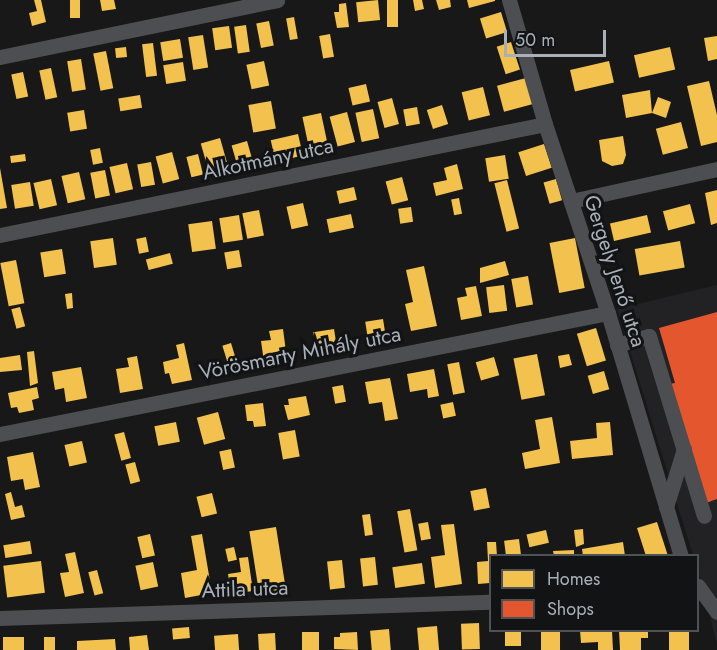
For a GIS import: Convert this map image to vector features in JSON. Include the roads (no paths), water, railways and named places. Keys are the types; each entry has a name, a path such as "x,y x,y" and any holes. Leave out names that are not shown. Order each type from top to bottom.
{"street":[{"path":"0,57 277,0"},
{"name":"Gergely Jenő utca","path":"509,0 545,124 608,313 681,554"},
{"name":"Alkotmány utca","path":"0,235 545,124"},
{"path":"571,201 717,169"},
{"name":"Vörösmarty Mihály utca","path":"0,434 608,313"},
{"path":"617,345 649,336 704,516"},
{"path":"666,507 684,449"},
{"path":"704,593 717,612"},
{"name":"Attila utca","path":"0,618 489,602"}]}
